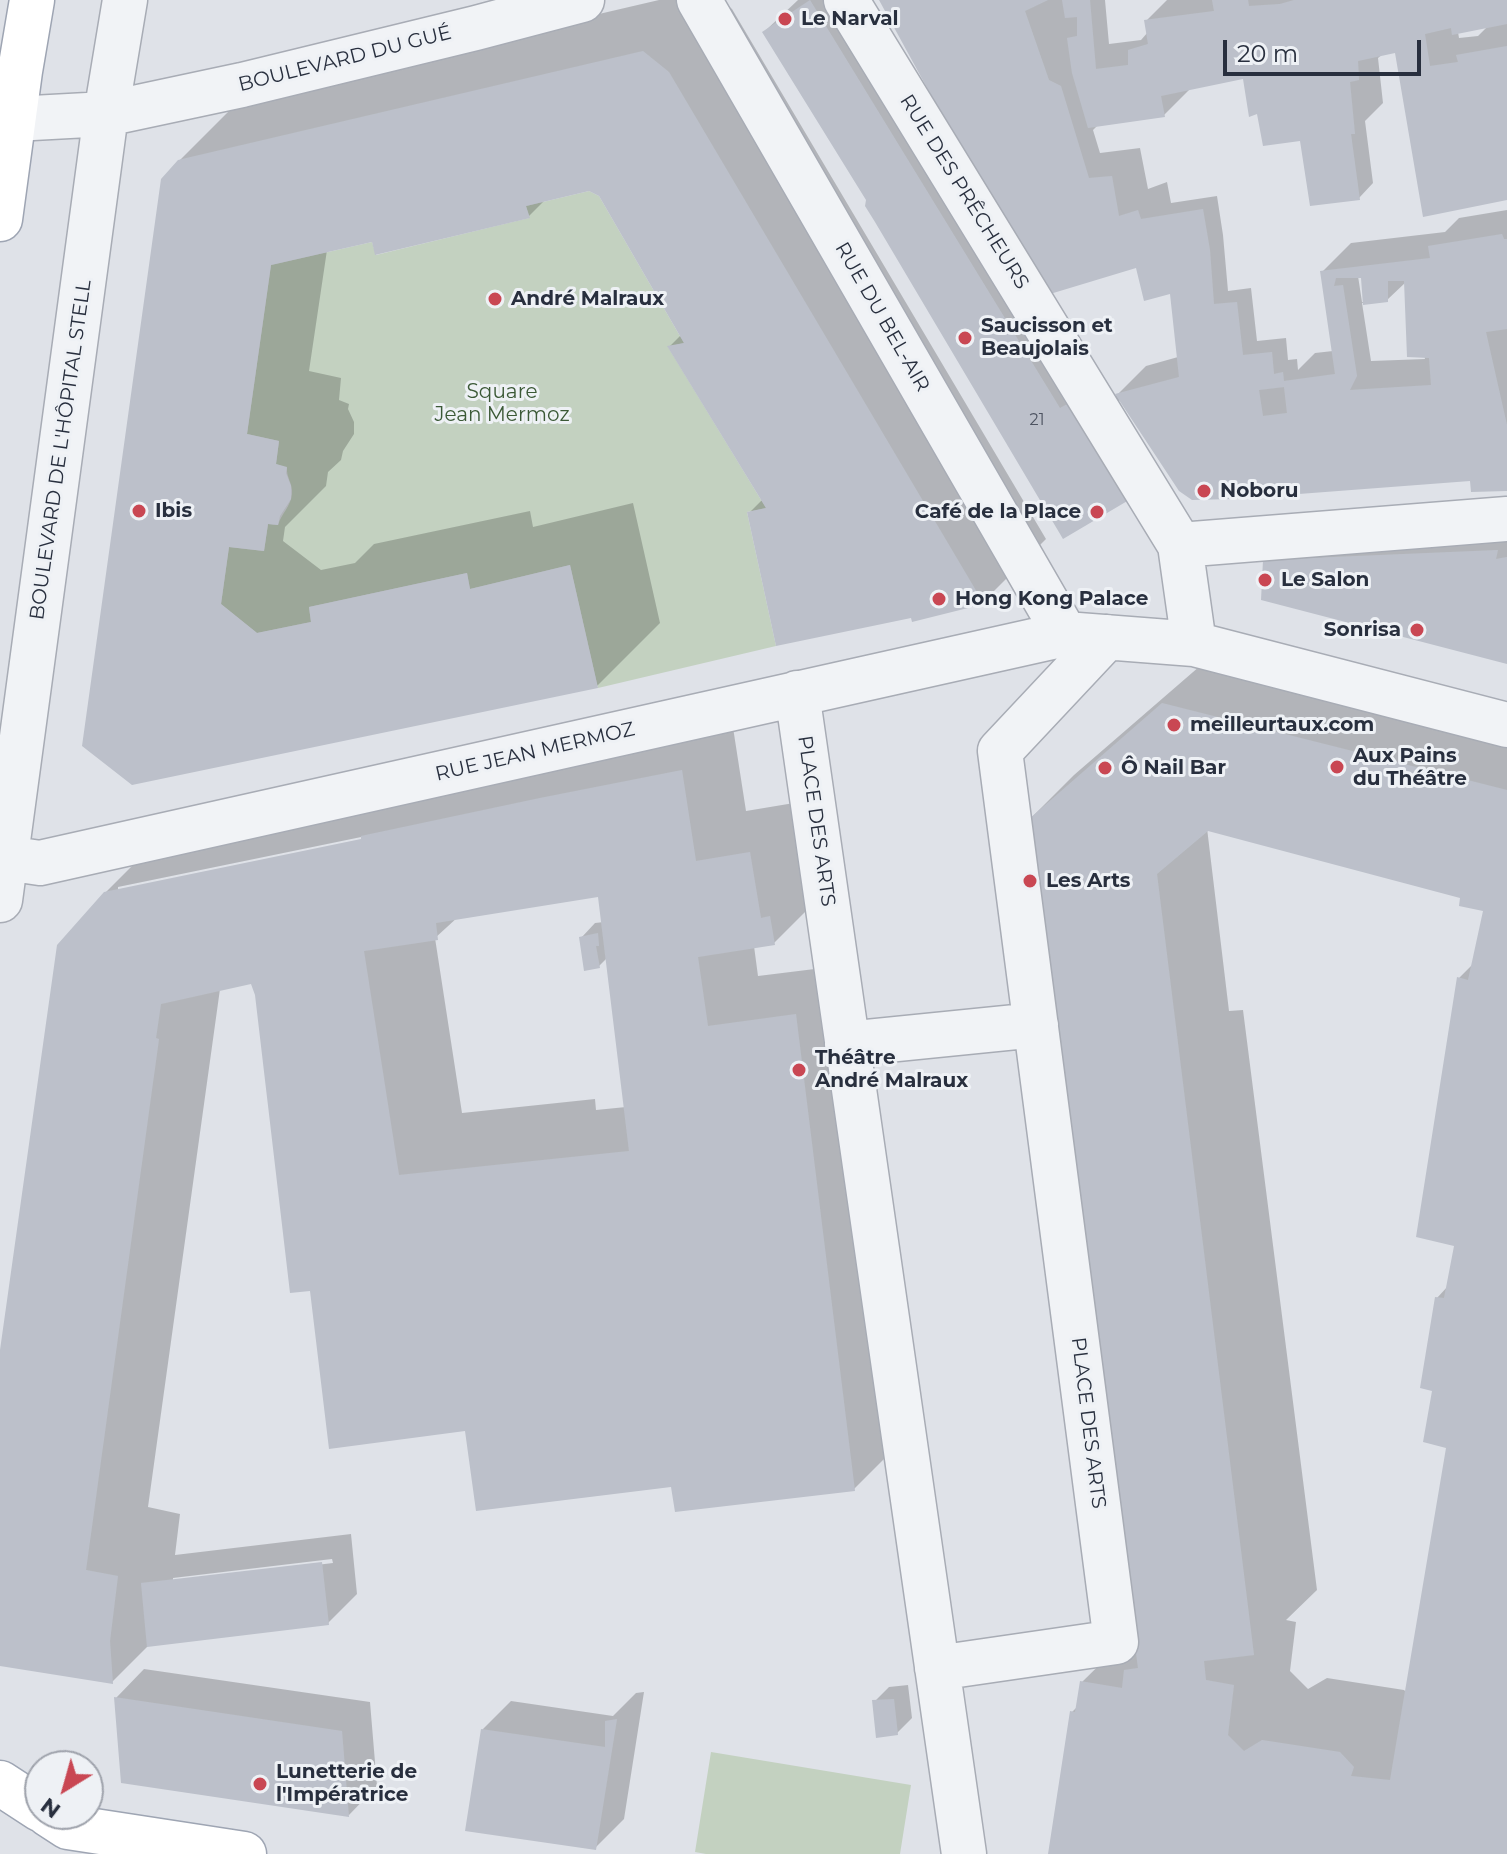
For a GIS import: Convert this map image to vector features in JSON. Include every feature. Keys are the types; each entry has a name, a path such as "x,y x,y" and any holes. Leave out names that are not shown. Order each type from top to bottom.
{"main road":[{"path":"0,219 14,119 10,70 32,0"},
{"path":"0,1783 24,1799"},
{"path":"88,1830 244,1854"}],"street":[{"name":"BOULEVARD DE L'HÔPITAL STELL","path":"3,879 106,114 125,0"},
{"name":"BOULEVARD DU GUÉ","path":"14,119 106,114 242,85 582,0"},
{"name":"RUE DU BEL-AIR","path":"699,0 1086,635"},
{"name":"RUE DES PRÊCHEURS","path":"846,0 1180,545 1194,644"},
{"path":"1180,545 1507,519"},
{"name":"RUE JEAN MERMOZ","path":"3,879 40,863 797,693 1086,635 1194,644 1507,725"},
{"name":"PLACE DES ARTS","path":"934,1652 1116,1642 1000,751 1086,635"},
{"name":"PLACE DES ARTS","path":"797,693 964,1854"},
{"path":"847,1044 1036,1025"}],"green space":[{"name":"Square Jean Mermoz","path":"589,191 599,196 684,343 668,347 766,508 747,512 776,646 598,688 570,565 470,589 467,573 309,607 311,622 257,633 221,604 229,547 264,551 268,524 278,525 292,494 287,468 276,464 279,441 247,434 271,265 372,242 376,255 529,218 526,206"},
{"path":"711,1752 911,1785 900,1854 695,1852"}],"building":[{"path":"810,0 1060,408 1071,402 1129,500 1063,539 865,206 866,200 762,32"},
{"path":"879,0 1048,0 1025,11 1049,80 1061,86 1089,178 1112,176 1119,216 1138,210 1141,219 1203,209 1214,304 1237,302 1243,355 1272,352 1274,374 1283,372 1284,381 1335,374 1320,271 1430,258 1428,246 1502,234 1507,239 1507,329 1486,332 1507,425 1507,491 1471,492 1470,481 1192,500 1179,491 1115,394 1179,377 1170,294 1144,301 1136,268 1050,294 961,150","holes":["1336,278 1361,278 1363,305 1388,302 1388,281 1404,281 1407,357 1429,358 1431,385 1350,390 1357,376 1343,285 1334,286","1284,387 1287,413 1263,416 1259,390"]},
{"path":"1062,0 1090,0 1096,69 1128,65 1128,50 1148,44 1144,20 1214,11 1212,0 1248,0 1249,6 1294,0 1507,0 1507,24 1452,35 1451,28 1425,34 1430,66 1458,62 1456,55 1507,46 1507,200 1423,217 1395,53 1358,61 1359,80 1350,82 1355,134 1351,134 1360,200 1310,206 1300,141 1263,146 1257,114 1249,117 1243,79 1161,96 1165,117 1088,128 1072,73 1067,38 1077,36 1077,17 1065,18"},
{"path":"643,51 669,72 984,604 912,622 911,618 776,646 747,512 766,508 667,346 684,343 599,196 589,191 526,206 530,218 375,255 372,242 271,265 247,434 279,441 276,464 287,467 291,499 278,525 268,524 264,551 229,547 221,604 257,633 311,622 309,607 467,573 470,589 570,565 598,688 132,785 82,746 161,179 178,160"},
{"path":"1498,550 1496,559 1507,557 1507,664 1261,600 1263,560"},
{"path":"1162,703 1507,790 1507,1854 1048,1854 1070,1711 1075,1712 1080,1681 1122,1688 1124,1670 1138,1668 1063,1087 1021,826","holes":["1208,831 1460,898 1459,906 1483,911 1468,980 1457,977 1416,1237 1454,1246 1444,1298 1435,1297 1420,1388 1432,1391 1423,1442 1446,1448 1390,1780 1351,1776 1354,1767 1340,1752 1262,1740 1244,1751 1228,1735 1234,1685 1206,1680 1204,1661 1254,1655 1157,874"]},
{"path":"682,770 696,861 750,852 761,918 770,916 775,945 698,957 708,1026 796,1014 855,1491 675,1512 671,1487 476,1511 465,1431 329,1449 310,1291 290,1293 255,995 251,984 161,1004 156,1038 159,1039 86,1570 118,1576 110,1641 113,1684 0,1666 0,1350 57,945 104,892","holes":["598,897 629,1151 399,1175 364,951 438,940 436,923"]},
{"path":"598,933 599,946 596,946 600,968 584,971 579,937"},
{"path":"322,1562 329,1625 147,1647 141,1583"},
{"path":"114,1697 342,1731 349,1817 121,1783"},
{"path":"894,1699 898,1735 876,1738 872,1700"},
{"path":"617,1719 596,1850 465,1831 481,1729 605,1747 605,1721"}],"place":[{"name":"Le Narval","path":"785,19"},
{"name":"André Malraux","path":"495,299"},
{"name":"Saucisson et Beaujolais","path":"965,338"},
{"name":"Noboru","path":"1204,491"},
{"name":"Ibis","path":"139,511"},
{"name":"Café de la Place","path":"1097,512"},
{"name":"Le Salon","path":"1265,580"},
{"name":"Hong Kong Palace","path":"939,599"},
{"name":"Sonrisa","path":"1417,630"},
{"name":"meilleurtaux.com","path":"1174,725"},
{"name":"Aux Pains du Théâtre","path":"1337,767"},
{"name":"Ô Nail Bar","path":"1105,768"},
{"name":"Les Arts","path":"1030,881"},
{"name":"Théâtre André Malraux","path":"799,1070"},
{"name":"Lunetterie de l'Impératrice","path":"260,1784"}]}
